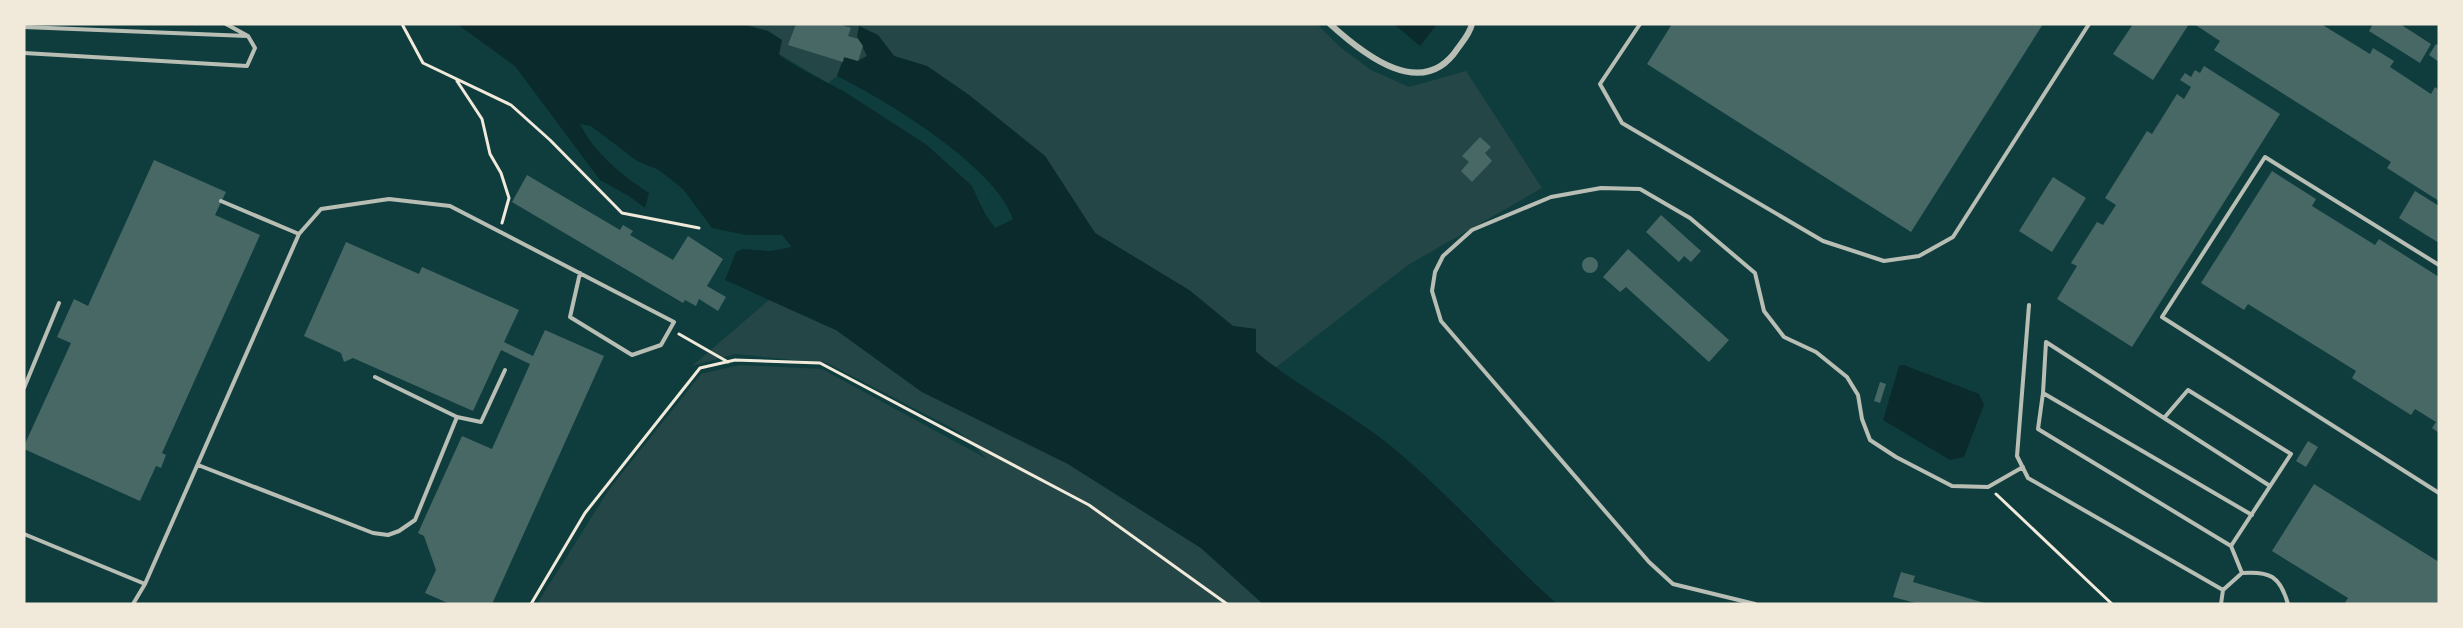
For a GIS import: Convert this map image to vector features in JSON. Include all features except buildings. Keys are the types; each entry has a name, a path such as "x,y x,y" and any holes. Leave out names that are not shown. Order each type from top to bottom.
{"street":[{"path":"1330,24 1357,48 1405,73 1434,71 1451,59 1472,24"}],"lane":[{"path":"24,53 247,66 255,48 248,36 226,24"},
{"path":"1640,24 1600,84 1623,123 1823,241 1884,261 1919,255 1953,237 2090,24"},
{"path":"24,27 248,36"},
{"path":"2439,265 2265,157 2162,318 2439,493"},
{"path":"1755,604 1673,584 1649,562 1441,321 1432,291 1435,272 1443,256 1472,230 1551,197 1601,188 1640,189 1690,218 1755,273 1764,311 1784,337 1816,352 1847,377 1858,394 1862,419 1870,440 1896,457 1952,486 1988,487 2023,467"},
{"path":"133,604 145,584 299,234 321,209 389,199 450,206 580,273 674,322 661,345 632,355 570,317 580,273"},
{"path":"221,201 299,234"},
{"path":"24,388 59,303"},
{"path":"2030,304 2017,456 2028,478 2223,590"},
{"path":"2242,573 2231,546 2038,429 2046,342 2270,486"},
{"path":"375,377 457,417 481,422 505,370"},
{"path":"2164,418 2188,390 2291,454 2231,546"},
{"path":"2043,393 2252,515"},
{"path":"198,465 372,533 388,536 415,520 457,417"},
{"path":"24,534 145,584"},
{"path":"2221,604 2223,590 2242,573 2263,572 2281,583 2288,604"}],"path":[{"path":"402,24 423,63 511,105 550,140 622,213 699,228"},
{"path":"456,80 482,119 490,154 501,173 509,198 500,232"},
{"path":"670,328 728,362"},
{"path":"531,604 585,513 700,368 728,362 820,363 1089,505 1227,604"},
{"path":"1988,487 2112,604"}],"shaded area":[{"path":"457,24 743,24 768,31 782,40 779,55 845,92 927,145 972,186 985,214 995,228 1013,219 1003,199 963,157 910,118 837,76 844,57 858,61 867,56 857,36 859,26 878,35 894,56 927,66 969,95 1045,156 1095,233 1189,290 1233,326 1256,329 1256,352 1391,446 1434,484 1557,604 1263,604 1201,548 1068,464 922,392 836,330 725,280 736,252 742,249 771,251 792,247 782,235 746,235 712,228 683,189 659,170 637,161 591,126 580,124 593,145 610,163 649,193 645,208 600,180 515,66"},
{"path":"743,24 1317,24 1340,47 1371,70 1409,87 1466,71 1542,188 1408,265 1275,368 1255,351 1256,329 1233,326 1189,290 1095,233 1045,156 969,95 927,66 894,56 878,35 863,46 867,56 858,61 844,58 837,76 828,83 779,54"},
{"path":"1394,24 1437,24 1420,46"},
{"path":"769,300 836,330 922,392 1068,464 1201,548 1263,604 537,604 608,491 701,374 739,365 822,369 987,459 958,431 827,363 735,354 692,366"},
{"path":"1904,365 1979,394 1984,405 1964,457 1950,460 1883,420 1899,366"}]}
